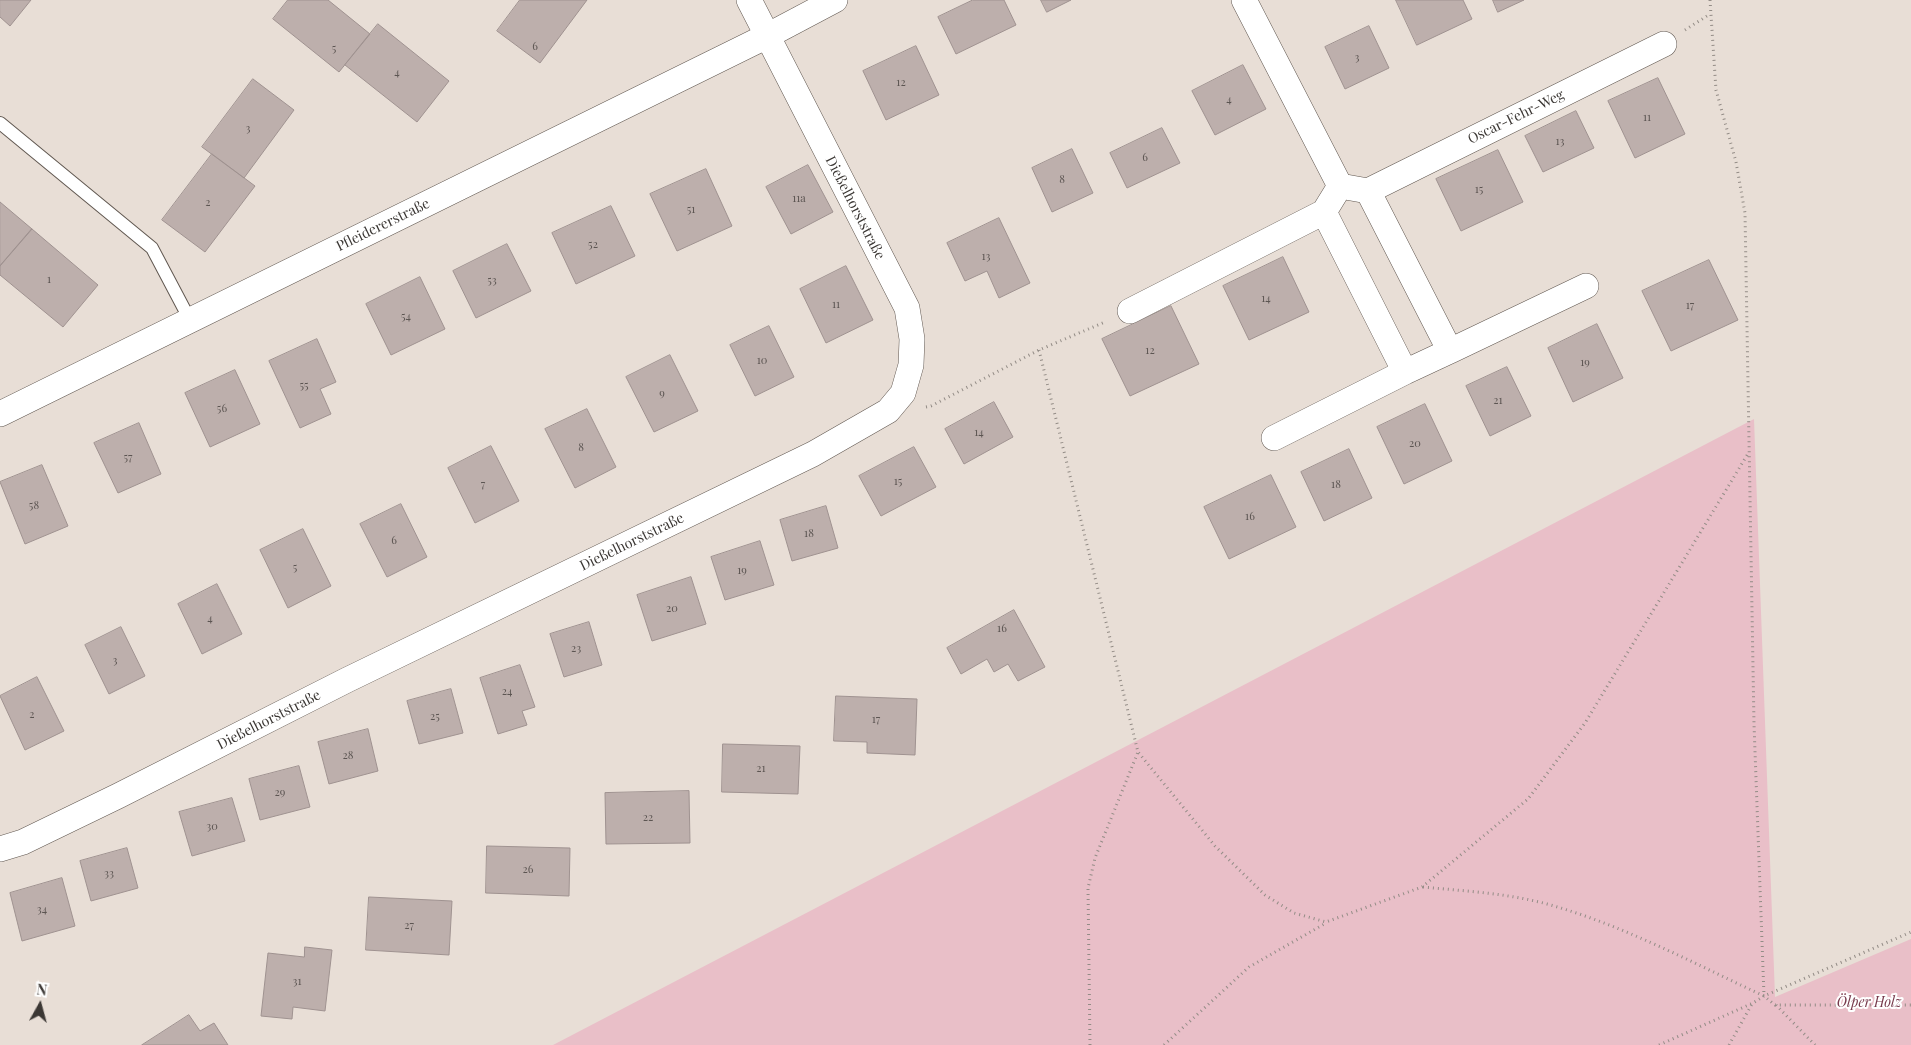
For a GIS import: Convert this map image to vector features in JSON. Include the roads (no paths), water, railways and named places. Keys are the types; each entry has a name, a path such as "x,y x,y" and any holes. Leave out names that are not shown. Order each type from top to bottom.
{"street":[{"name":"Dießelhorststraße","path":"0,849 23,842 118,796 356,676 813,454 888,411 903,393 911,365 912,339 907,308 749,0"},
{"name":"Pfleidererstraße","path":"0,414 767,36 835,0"},
{"path":"1244,0 1340,186"},
{"name":"Oscar-Fehr-Weg","path":"1368,191 1664,44"},
{"path":"1340,186 1368,191 1450,350"},
{"path":"1130,311 1324,212 1340,186"},
{"path":"1324,212 1405,372"},
{"path":"1274,438 1450,350 1586,286"}],"lane":[{"path":"0,123 152,248 190,320"}],"park label":[{"name":"Ölper Holz","path":"1869,1003"}]}
